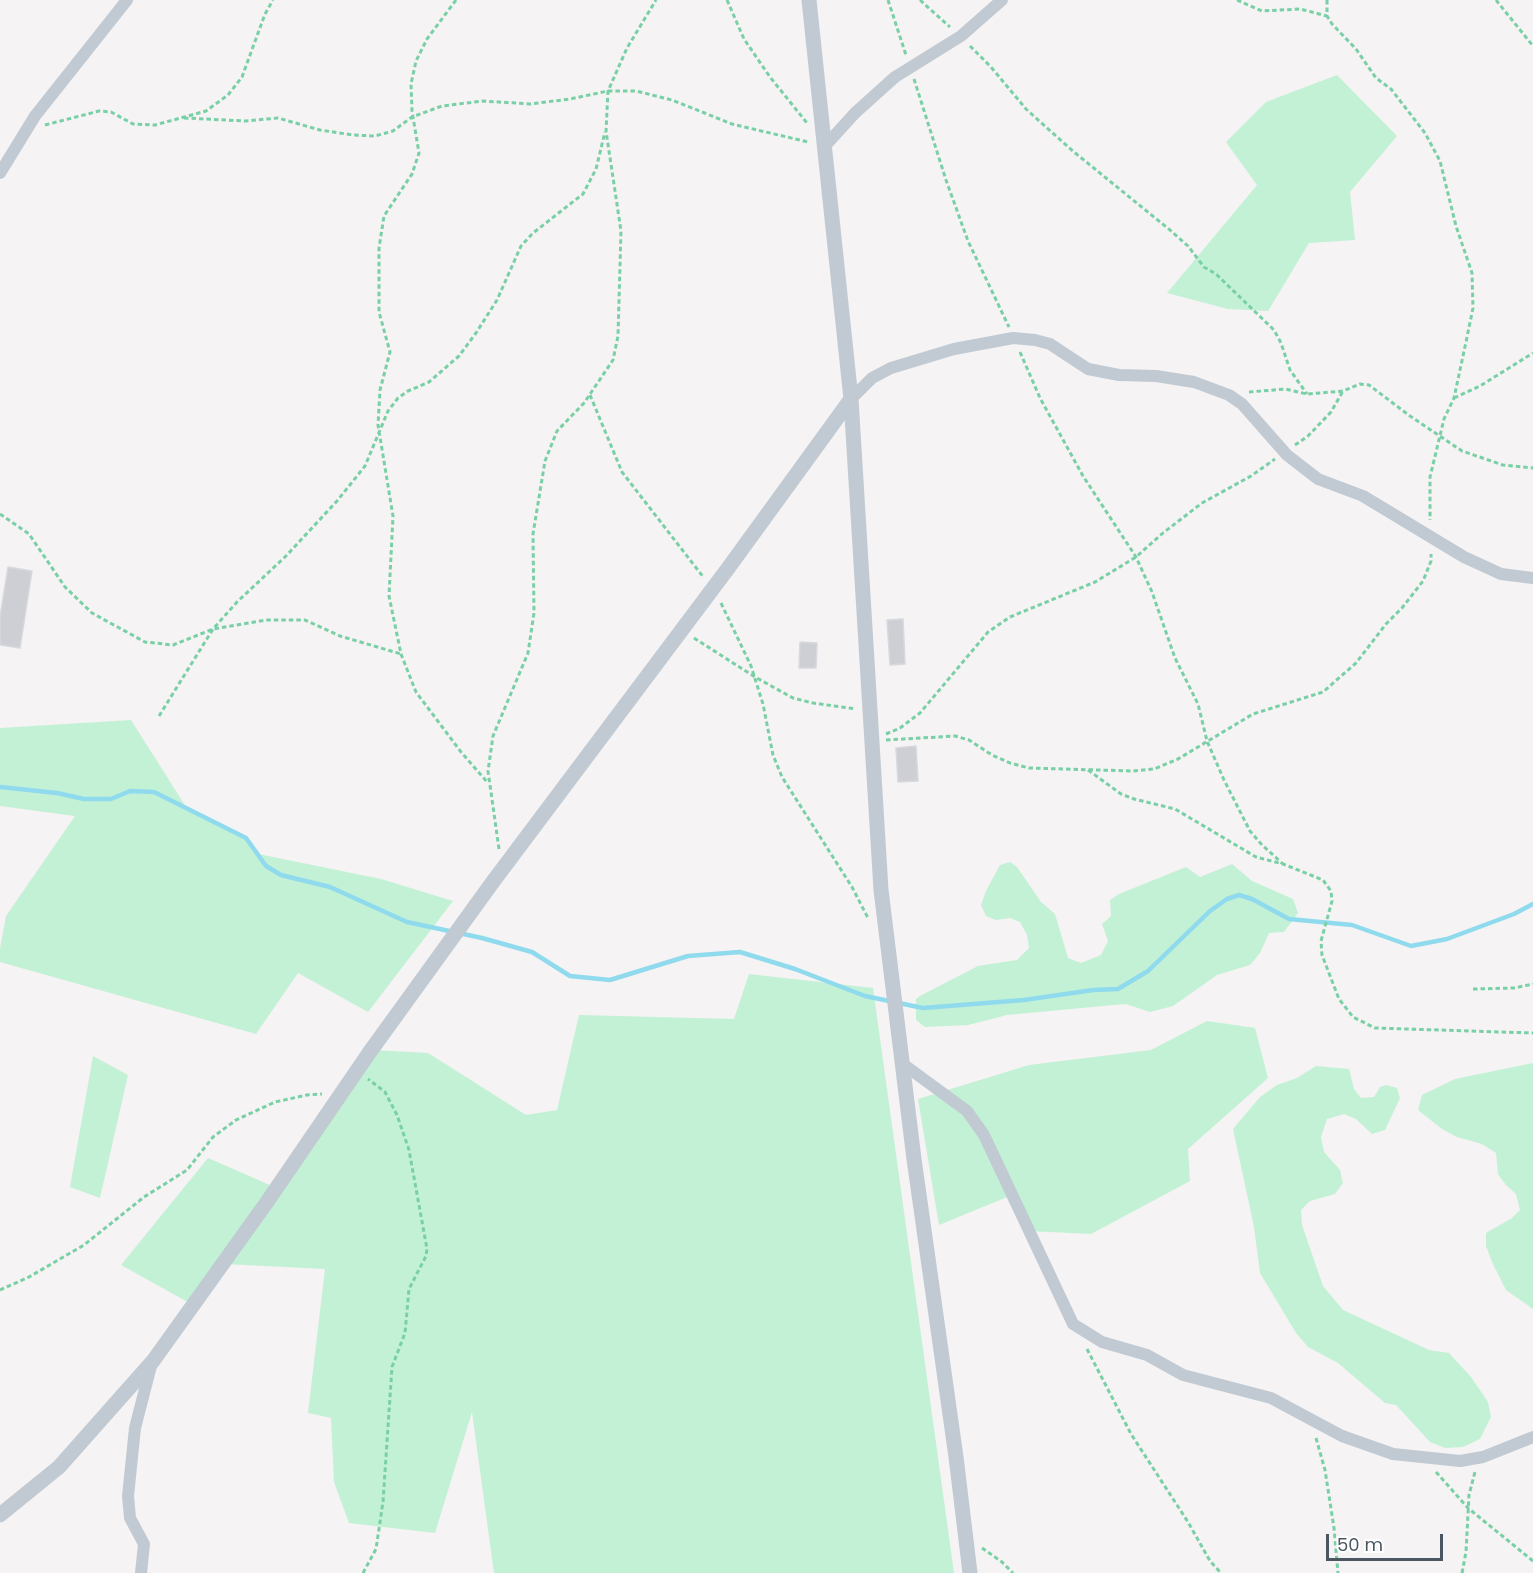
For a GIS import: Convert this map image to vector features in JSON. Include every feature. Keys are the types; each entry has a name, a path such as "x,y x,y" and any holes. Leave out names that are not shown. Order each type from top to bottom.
{"street":[{"path":"0,173 35,116 127,0"},
{"path":"809,0 851,399 881,890 970,1573"},
{"path":"825,146 855,112 895,78 961,36 1002,0"},
{"path":"0,1515 59,1467 153,1361 267,1202 356,1071 502,870 713,589 851,399 872,378 891,368 954,349 1013,338 1050,344 1088,369 1119,375 1156,376 1194,382 1229,396 1242,404 1285,453 1318,479 1363,496 1464,557 1501,574 1533,578"},
{"path":"903,1064 967,1111 984,1135 1073,1324 1102,1342 1147,1355 1184,1375 1271,1398 1342,1436 1393,1454 1460,1461 1483,1457 1533,1437"},
{"path":"141,1573 144,1544 130,1518 128,1496 135,1428 153,1361"}],"path":[{"path":"27,129 99,111 111,112 134,124 155,125 206,111 228,95 242,77 265,14 273,0"},
{"path":"456,0 427,39 416,61 411,84 412,117 419,153 412,174 384,216 379,248 379,312 390,352 380,390 379,431 393,516 389,596 401,654 416,692 489,785"},
{"path":"159,716 213,629 237,602 286,556 337,501 365,466 388,411 398,398 429,382 459,356 497,300 522,246 532,233 583,194 596,169 606,131 609,91 627,48 656,0"},
{"path":"727,0 744,39 825,146"},
{"path":"888,0 945,180 968,241 1040,398 1083,476 1136,557 1152,592 1175,658 1198,704 1208,741 1224,780 1250,831 1283,864"},
{"path":"920,0 961,36 1026,109 1074,152 1188,246 1204,267 1216,274 1274,330 1290,370 1307,394"},
{"path":"1237,0 1262,11 1300,9 1328,16"},
{"path":"872,740 956,736 969,740 992,755 1029,768 1133,771 1154,769 1178,759 1253,714 1323,692 1356,663 1423,581 1431,561 1428,500 1430,477 1444,419 1454,398 1473,308 1472,273 1456,226 1440,161 1425,132 1391,89 1376,78 1356,49 1332,24 1328,16 1327,0"},
{"path":"1496,0 1533,46"},
{"path":"184,118 245,121 278,118 321,130 375,136 393,131 412,117 442,106 483,101 530,104 609,91 636,91 672,100 732,124 825,146"},
{"path":"502,870 488,771 493,736 528,653 534,613 533,534 545,461 557,431 590,395 613,360 618,336 621,231 606,131"},
{"path":"1454,398 1480,387 1533,353"},
{"path":"1229,396 1262,390 1285,389 1307,394 1344,391 1360,384 1369,385 1462,451 1503,465 1533,468"},
{"path":"872,740 900,728 920,713 988,632 1010,617 1095,582 1136,557 1163,532 1202,503 1251,476 1308,436 1331,412 1344,391"},
{"path":"590,395 622,472 713,589 747,656 755,677 773,755 782,777 852,887 873,926"},
{"path":"0,514 29,534 65,587 92,613 145,642 173,645 213,629 266,620 305,620 340,636 401,654"},
{"path":"682,630 755,677 793,698 870,711"},
{"path":"1087,769 1121,794 1175,809 1256,857 1283,864 1323,880 1331,891 1332,901 1321,941 1322,955 1339,999 1353,1017 1375,1028 1533,1033"},
{"path":"1473,989 1514,988 1533,984"},
{"path":"356,1071 385,1092 397,1115 409,1150 427,1249 426,1256 409,1289 405,1333 392,1367 383,1502 376,1549 363,1573"},
{"path":"0,1290 29,1277 84,1245 144,1197 187,1170 213,1137 236,1120 275,1102 307,1095 342,1092"},
{"path":"1073,1324 1131,1434 1188,1522 1210,1561 1221,1573"},
{"path":"1310,1419 1325,1470 1338,1573"},
{"path":"1422,1457 1468,1508 1533,1561"},
{"path":"1462,1573 1473,1475 1483,1457"},
{"path":"966,1537 1002,1562 1013,1573"}],"green space":[{"path":"1337,75 1397,136 1350,192 1355,240 1309,243 1268,311 1228,309 1167,293 1257,185 1226,142 1266,102"},
{"path":"131,720 186,807 246,838 258,854 381,879 453,901 368,1012 298,973 256,1034 0,962 6,916 75,816 0,806 0,728"},
{"path":"1010,862 1017,867 1041,902 1055,914 1068,958 1081,963 1101,955 1108,941 1102,924 1111,916 1110,900 1119,894 1186,867 1200,877 1232,864 1252,881 1293,899 1298,913 1284,932 1269,933 1260,953 1250,965 1217,975 1173,1006 1150,1012 1126,1004 1007,1015 968,1025 925,1027 916,1020 916,999 978,966 1017,960 1029,948 1027,935 1020,922 1010,918 996,920 986,916 981,905 1000,865"},
{"path":"749,974 873,988 954,1573 494,1573 472,1412 435,1533 349,1523 334,1482 331,1418 308,1413 325,1269 225,1264 195,1306 121,1265 208,1158 279,1189 374,1050 428,1053 526,1115 557,1110 579,1015 734,1019"},
{"path":"1207,1021 1255,1028 1268,1078 1188,1149 1190,1181 1091,1234 1028,1231 1012,1195 939,1225 918,1099 1029,1065 1151,1050"},
{"path":"93,1056 128,1075 100,1198 70,1187"},
{"path":"1533,1063 1533,1309 1506,1290 1486,1246 1486,1233 1512,1218 1520,1210 1516,1194 1498,1174 1496,1153 1482,1144 1457,1137 1442,1129 1418,1110 1422,1095 1455,1079"},
{"path":"1316,1066 1349,1069 1354,1089 1361,1098 1374,1097 1380,1087 1386,1085 1397,1088 1400,1098 1385,1130 1372,1134 1356,1119 1344,1114 1327,1119 1321,1137 1324,1152 1340,1170 1343,1183 1335,1194 1310,1201 1301,1210 1302,1225 1323,1286 1343,1310 1429,1350 1449,1353 1471,1377 1488,1402 1491,1417 1480,1439 1463,1447 1445,1448 1430,1442 1396,1405 1385,1403 1338,1363 1308,1347 1296,1333 1260,1273 1254,1227 1233,1129 1260,1097 1277,1085 1297,1078"}],"building":[{"path":"8,567 32,571 20,648 0,645 0,617"},
{"path":"903,619 905,664 890,665 887,620"},
{"path":"800,642 817,643 816,668 799,668"},
{"path":"916,746 918,781 898,782 896,748"}],"waterway":[{"path":"0,787 57,793 84,799 111,799 130,791 154,792 246,838 266,866 281,875 330,887 407,922 482,938 532,952 570,976 610,980 688,956 740,952 795,969 865,996 923,1008 1024,1000 1093,990 1118,989 1148,971 1210,911 1227,899 1239,895 1252,899 1289,919 1352,925 1411,946 1447,939 1514,914 1533,904"}]}
